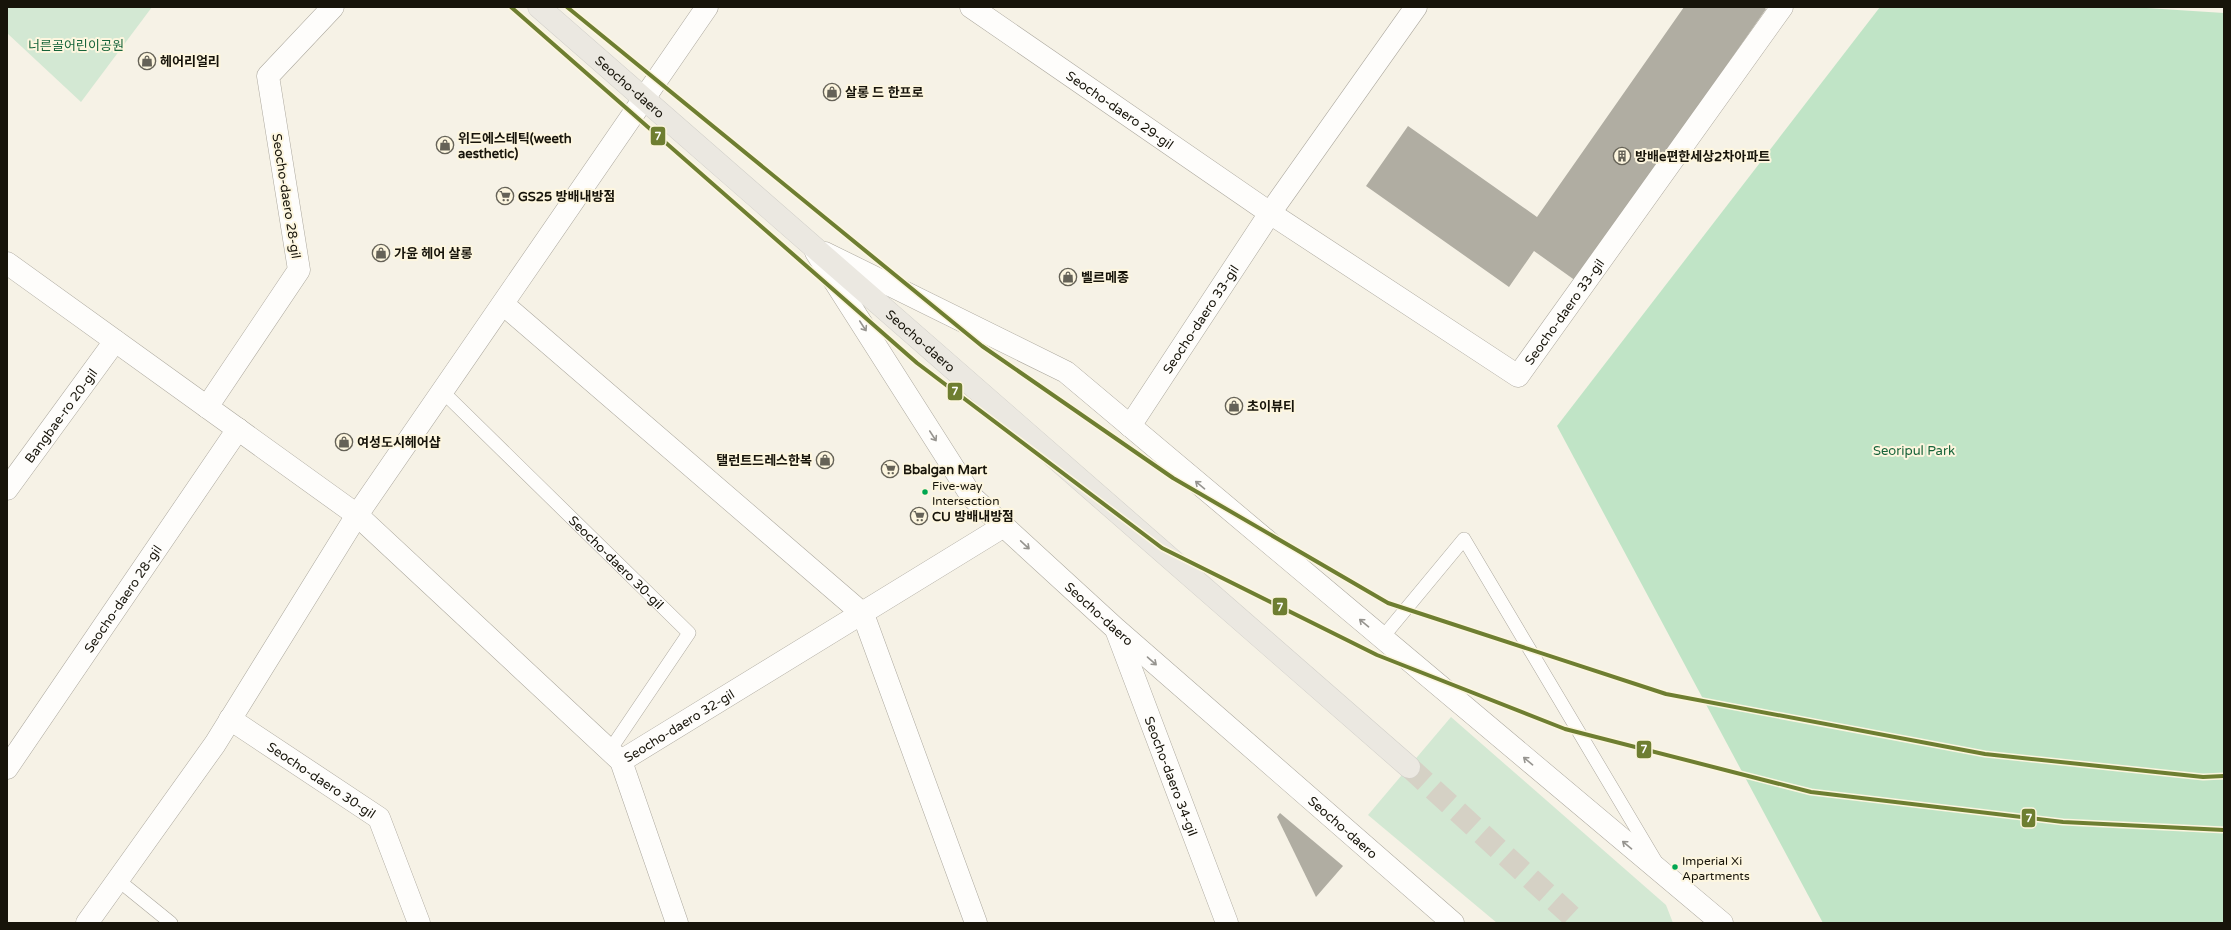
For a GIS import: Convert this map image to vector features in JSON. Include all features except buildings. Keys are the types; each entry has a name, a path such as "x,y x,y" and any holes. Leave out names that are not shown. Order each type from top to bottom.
{"main road":[{"name":"Seocho-daero","path":"539,7 1409,767"}],"street":[{"name":"Seocho-daero 28-gil","path":"207,407 299,270 268,76 333,7"},
{"path":"87,923 215,744 357,516 707,7"},
{"name":"Seocho-daero 29-gil","path":"971,7 1270,213"},
{"name":"Seocho-daero 33-gil","path":"1130,426 1270,213 1416,7"},
{"name":"Seocho-daero 33-gil","path":"1270,213 1518,376 1782,7"},
{"name":"Seocho-daero","path":"812,246 1066,372 1666,878 1722,923"},
{"name":"Seocho-daero","path":"812,246 972,497 1116,629 1453,923"},
{"path":"7,262 357,516 616,756"},
{"path":"503,304 863,614 976,923"},
{"name":"Bangbae-ro 20-gil","path":"7,489 114,341"},
{"name":"Seocho-daero 28-gil","path":"7,768 238,429"},
{"name":"Seocho-daero 32-gil","path":"677,923 616,756 863,614 1004,526"},
{"name":"Seocho-daero 34-gil","path":"1116,629 1227,923"},
{"name":"Seocho-daero 30-gil","path":"230,719 379,818 419,923"},
{"name":"Seocho-daero","path":"1666,878 1684,897 1696,923"}],"lane":[{"name":"Seocho-daero 30-gil","path":"443,392 689,633 616,756"},
{"name":"Seocho-daero","path":"1382,638 1464,539 1666,878"},
{"path":"118,880 171,923"}],"green space":[{"name":"너른골어린이공원","path":"7,7 152,7 81,102 7,33"},
{"name":"Seoripul Park","path":"1880,7 2131,7 2224,13 2224,923 1823,923 1557,426"},
{"path":"1451,717 1666,905 1673,923 1497,923 1368,815"}],"tunnel":[{"path":"1409,767 1579,923"}],"transit line":[{"name":"7","path":"511,7 917,363 1162,548 1377,655 1565,729 1811,792 2063,822 2224,830"},
{"name":"7","path":"567,7 982,346 1173,478 1388,603 1666,694 1985,754 2203,777 2224,776"}],"place":[{"name":"헤어리얼리","path":"147,61"},
{"name":"살롱 드 한프로","path":"832,92"},
{"name":"위드에스테틱(weeth aesthetic)","path":"445,145"},
{"name":"방배e편한세상2차아파트","path":"1622,156"},
{"name":"GS25 방배내방점","path":"505,196"},
{"name":"가윤 헤어 살롱","path":"381,253"},
{"name":"벨르메종","path":"1068,277"},
{"name":"초이뷰티","path":"1234,406"},
{"name":"여성도시헤어샵","path":"344,442"},
{"name":"탤런트드레스한복","path":"825,460"},
{"name":"Bbalgan Mart","path":"890,469"},
{"name":"Five-way Intersection","path":"925,492"},
{"name":"CU 방배내방점","path":"919,516"},
{"name":"Imperial Xi Apartments","path":"1675,867"}]}
